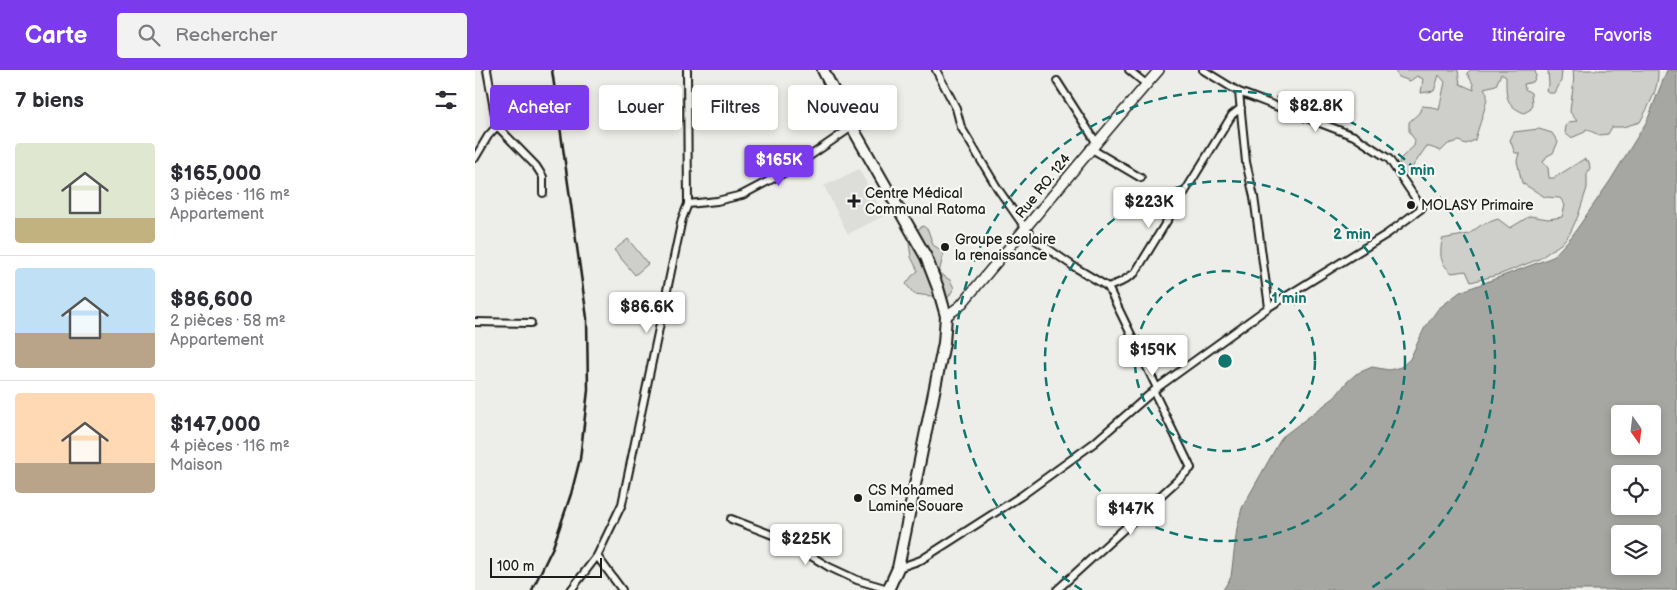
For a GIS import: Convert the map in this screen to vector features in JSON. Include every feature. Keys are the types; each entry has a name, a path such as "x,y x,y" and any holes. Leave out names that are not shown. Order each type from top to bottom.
{"main road":[{"path":"826,71 832,85"},
{"path":"854,130 926,257 946,316 945,343 898,568 888,590"}],"street":[{"path":"487,70 490,87"},
{"path":"571,590 597,556 622,504 682,219 688,204 687,70"},
{"path":"937,70 956,108 961,127 998,189 1026,229 1035,239 1073,266 1109,288 1191,468 1057,590"},
{"path":"1129,70 1146,84"},
{"name":"Rue RO. 124","path":"946,316 960,306 1026,229 1093,145 1159,70"},
{"path":"898,568 921,560 1021,496 1095,443 1156,390 1269,307 1387,234 1423,208 1389,159 1354,136 1239,92 1203,70"},
{"path":"1057,81 1093,145 1141,178"},
{"path":"1239,92 1246,162 1254,196 1269,307"},
{"path":"1109,288 1135,273 1232,116 1241,108"},
{"path":"475,158 494,130"},
{"path":"501,130 536,166 543,177 543,193"},
{"path":"688,204 717,202 742,195 791,169 848,130"},
{"path":"475,322 531,323"},
{"path":"731,519 783,539 829,567 857,580 888,590"},
{"path":"597,556 622,590"}],"shaded area":[{"path":"1394,70 1458,70 1460,84 1474,90 1467,73 1470,70 1535,70 1536,77 1533,82 1524,84 1525,89 1531,93 1531,109 1524,113 1513,107 1507,95 1506,77 1501,74 1496,85 1484,88 1487,99 1475,140 1466,144 1459,141 1448,144 1441,151 1426,147 1411,169 1405,174 1399,165 1400,159 1414,146 1415,140 1409,132 1409,122 1419,113 1422,106 1439,110 1445,82 1439,75 1434,91 1421,93 1423,79 1417,76 1410,81 1399,77"},
{"path":"1548,70 1562,70 1561,81 1555,93 1549,93 1546,90 1549,85"},
{"path":"1573,70 1658,70 1658,77 1653,97 1640,122 1623,127 1612,127 1608,134 1599,135 1586,129 1585,132 1571,138 1565,133 1569,122 1577,121 1570,112"},
{"path":"1667,70 1677,70 1677,590 1223,590 1231,577 1237,528 1242,508 1282,437 1335,397 1356,374 1372,367 1389,370 1401,367 1410,359 1424,329 1438,309 1460,292 1553,257 1572,236 1610,181 1647,121"},
{"path":"1539,129 1552,133 1558,142 1553,153 1547,156 1543,162 1548,168 1549,178 1554,178 1584,159 1589,162 1587,188 1570,233 1562,243 1539,259 1501,274 1471,282 1466,271 1452,273 1441,258 1442,239 1469,234 1481,225 1498,219 1510,228 1530,216 1548,219 1562,217 1565,205 1560,198 1545,197 1522,183 1517,161 1519,153 1515,153 1510,140 1514,132"},
{"name":"Centre Médical Communal Ratoma","path":"859,169 884,216 848,234 824,186"},
{"path":"923,226 928,230 933,245 944,252 939,273 950,280 954,288 946,301 938,303 931,296 914,294 906,284 918,271 911,257 908,236"},
{"path":"628,239 648,264 635,275 614,250"}],"railway":[{"path":"532,590 553,547 571,494 580,459 588,390 587,318 552,70"}],"place":[{"name":"Centre Médical Communal Ratoma","path":"854,201"},
{"name":"MOLASY Primaire","path":"1411,205"},
{"name":"Groupe scolaire la renaissance","path":"945,247"},
{"name":"CS Mohamed Lamine Souare","path":"858,498"}]}
